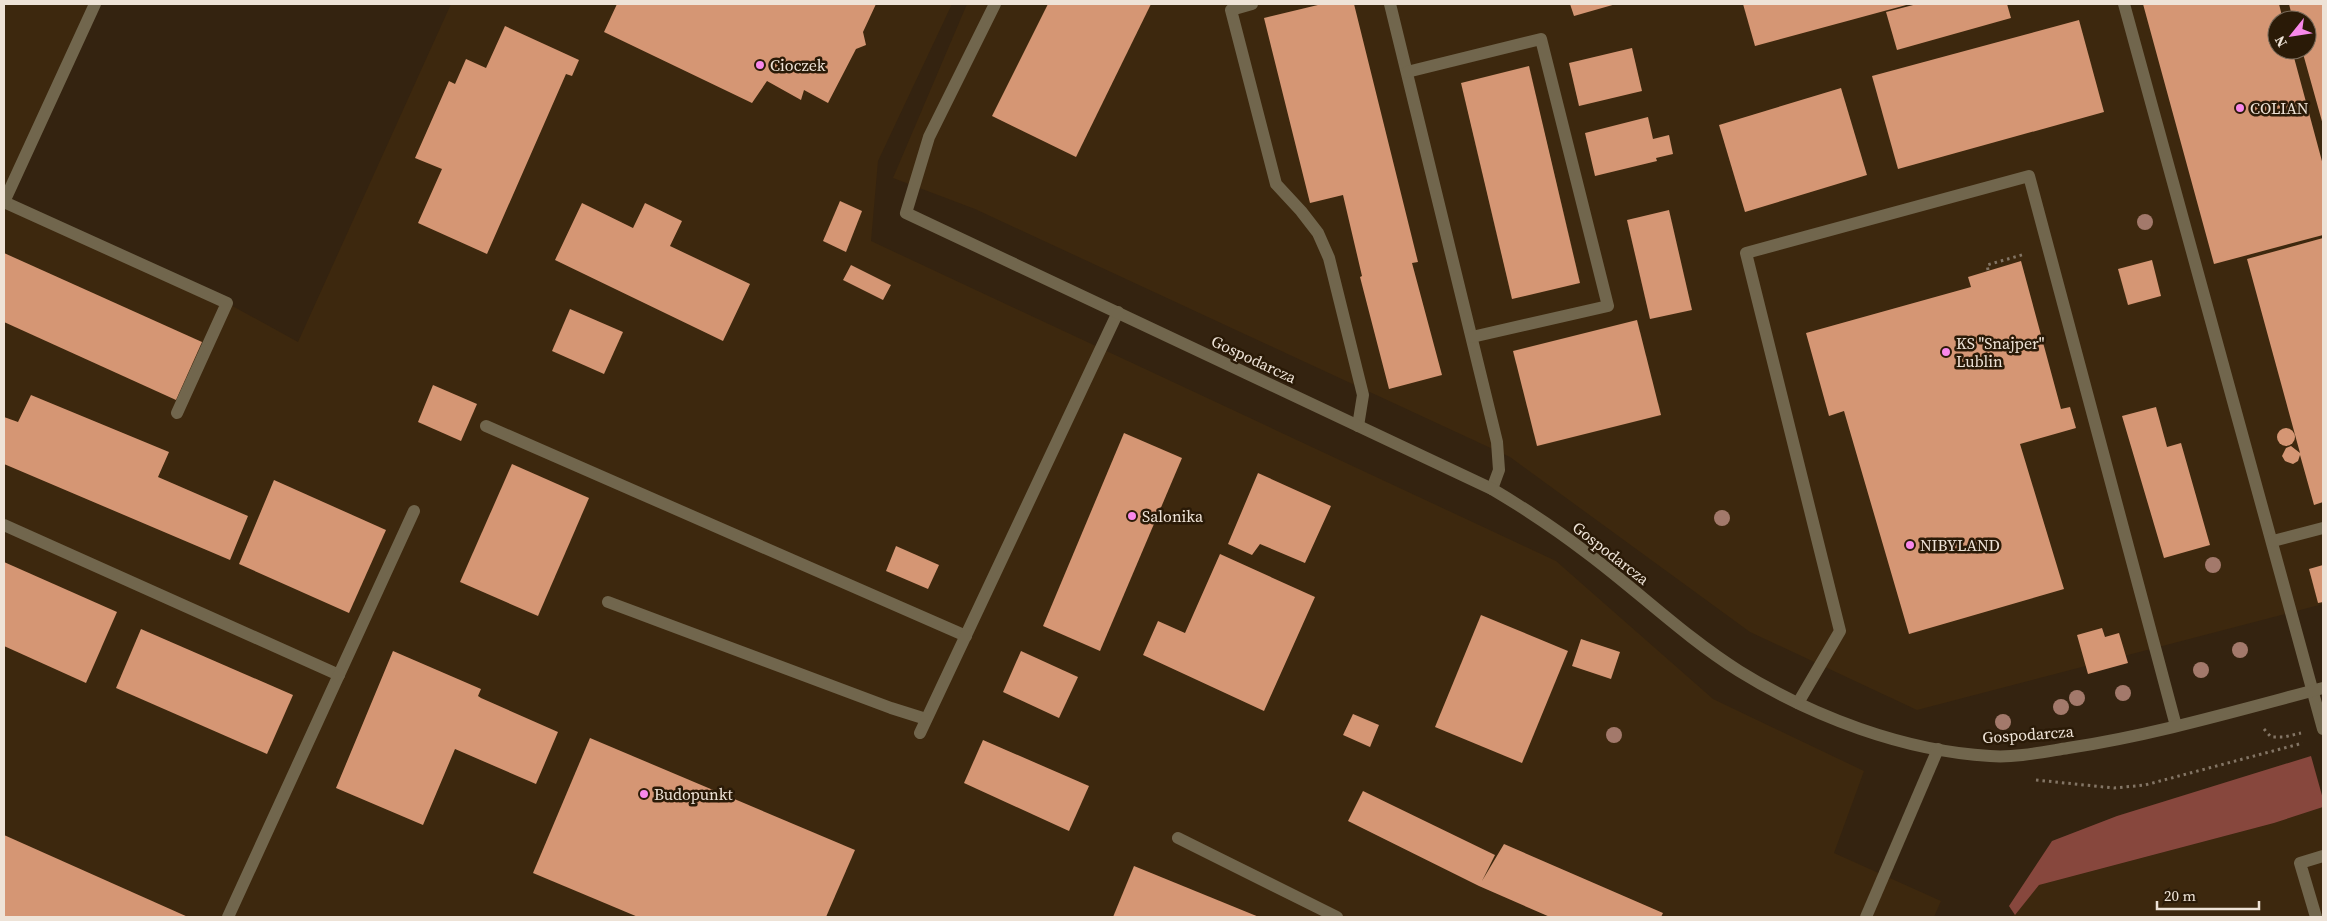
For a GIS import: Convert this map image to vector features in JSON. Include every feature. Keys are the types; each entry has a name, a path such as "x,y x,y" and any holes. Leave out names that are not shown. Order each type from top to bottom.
{"street":[{"path":"95,4 4,202 227,303 177,413"},
{"name":"Gospodarcza","path":"996,4 929,138 906,213 1492,488 1588,553 1695,640 1740,672 1798,703 1866,731 1938,749 1992,756 2118,741 2318,689"},
{"path":"1252,4 1231,10 1276,184 1318,233 1329,258 1363,395 1358,426"},
{"path":"1390,4 1497,442 1499,470 1492,488"},
{"path":"2124,4 2273,541 2318,689 2323,728"},
{"path":"1406,72 1541,39 1608,306 1472,337"},
{"path":"1798,703 1840,631 1746,253 2029,176 2176,726"},
{"path":"920,733 1118,312"},
{"path":"486,426 966,636"},
{"path":"228,917 414,511"},
{"path":"4,525 339,676"},
{"path":"2273,541 2323,528"},
{"path":"608,602 891,708 926,719"},
{"path":"1866,917 1938,749"},
{"path":"1178,838 1337,917"},
{"path":"2316,917 2300,863 2323,856"}],"path":[{"path":"1988,270 1987,265 2026,254"},
{"path":"2256,706 2262,726 2272,737 2284,738 2323,728"},
{"path":"2266,752 2304,743"}],"shaded area":[{"path":"4,4 95,4 4,202"},
{"path":"451,4 952,4 878,161 871,241 1556,561 1713,699 1864,771 1834,853 1941,901 1934,917 4,917 4,202 227,303 298,342"},
{"path":"967,4 2323,4 2323,604 1917,710 1750,632 1510,457 975,209 893,178"},
{"path":"2311,756 2323,799 2323,807 2274,823 2039,885 2015,915 2009,906 2052,841 2117,816"},
{"path":"2323,807 2323,917 2012,917 2039,885 2274,823"}],"building":[{"name":"Cioczek","path":"617,4 876,4 863,32 866,45 856,49 828,103 804,90 801,100 767,81 752,103 604,32"},
{"path":"1048,4 1151,4 1076,157 992,116"},
{"path":"1322,4 1354,4 1418,262 1412,263 1442,375 1389,389 1360,277 1362,276 1343,195 1310,203 1264,18"},
{"path":"1570,4 1616,4 1574,16"},
{"path":"1743,4 1910,4 1755,46"},
{"path":"1917,4 2007,4 2011,18 1897,50 1886,12"},
{"name":"COLIAN","path":"2143,4 2279,4 2280,10 2267,10 2267,60 2295,60 2323,165 2323,235 2214,264"},
{"path":"2289,4 2323,4 2323,125 2305,60 2317,60 2317,10 2290,10"},
{"path":"2079,20 2104,112 1898,169 1872,76"},
{"path":"505,26 579,60 572,76 566,74 487,254 418,223 442,169 415,158 449,81 455,84 466,59 486,68"},
{"path":"1632,48 1642,91 1579,106 1569,63"},
{"path":"1529,66 1580,283 1512,299 1461,83"},
{"path":"1841,88 1867,175 1745,212 1719,125"},
{"path":"1648,117 1653,139 1669,135 1673,154 1656,158 1657,161 1595,176 1585,133"},
{"path":"840,201 862,211 846,252 823,241"},
{"path":"582,203 633,228 645,203 682,221 670,246 750,284 723,341 555,260"},
{"path":"1669,210 1692,310 1650,319 1627,220"},
{"path":"2323,238 2323,502 2314,505 2300,455 2298,461 2293,464 2285,461 2282,456 2286,448 2291,446 2300,453 2247,259"},
{"path":"4,253 202,342 176,400 4,322"},
{"path":"2152,260 2161,296 2128,305 2118,269"},
{"path":"2021,261 2061,409 2070,407 2076,428 2020,444 2064,589 1909,634 1844,411 1829,416 1806,333 1971,287 1968,277"},
{"path":"851,265 891,285 883,300 843,280"},
{"path":"570,309 623,332 604,374 552,351"},
{"path":"1637,320 1661,415 1537,446 1513,351"},
{"path":"433,385 477,404 461,441 418,422"},
{"path":"31,395 169,452 158,477 248,516 230,560 4,464 4,417 18,422"},
{"path":"2156,407 2167,447 2181,443 2210,545 2164,558 2122,416"},
{"path":"2286,428 2292,431 2295,437 2292,443 2286,446 2280,443 2277,437 2280,431"},
{"path":"1124,433 1182,458 1100,651 1043,626"},
{"path":"512,464 589,498 538,616 460,582"},
{"path":"1258,473 1331,506 1305,563 1260,544 1252,555 1228,544"},
{"path":"274,480 386,530 349,613 239,564"},
{"path":"896,546 939,565 928,589 886,571"},
{"path":"1220,554 1315,597 1264,711 1143,655 1158,621 1185,633"},
{"path":"4,562 117,612 86,683 4,646"},
{"path":"2323,565 2323,602 2318,603 2309,569"},
{"path":"1481,615 1568,651 1522,763 1435,727"},
{"path":"2102,628 2105,637 2119,633 2128,663 2088,674 2077,635"},
{"path":"141,629 293,695 267,754 116,688"},
{"path":"1581,639 1620,652 1611,679 1572,666"},
{"path":"393,651 481,689 478,696 481,698 558,732 536,784 455,749 423,825 336,788"},
{"path":"1021,651 1078,677 1059,718 1003,692"},
{"path":"1353,714 1379,725 1370,747 1343,735"},
{"name":"Budopunkt","path":"590,738 855,850 826,917 638,917 533,873"},
{"path":"983,740 1089,786 1069,831 964,783"},
{"path":"1363,791 1495,855 1482,881 1504,844 1663,913 1661,917 1550,917 1479,886 1348,821"},
{"path":"4,835 188,917 4,917"},
{"path":"1134,866 1259,917 1113,917"}],"place":[{"name":"Cioczek","path":"760,65"},
{"name":"COLIAN","path":"2240,108"},
{"name":"KS \"Snajper\" Lublin","path":"1946,352"},
{"name":"Salonika","path":"1132,516"},
{"name":"NIBYLAND","path":"1910,545"},
{"name":"Budopunkt","path":"644,794"}]}
